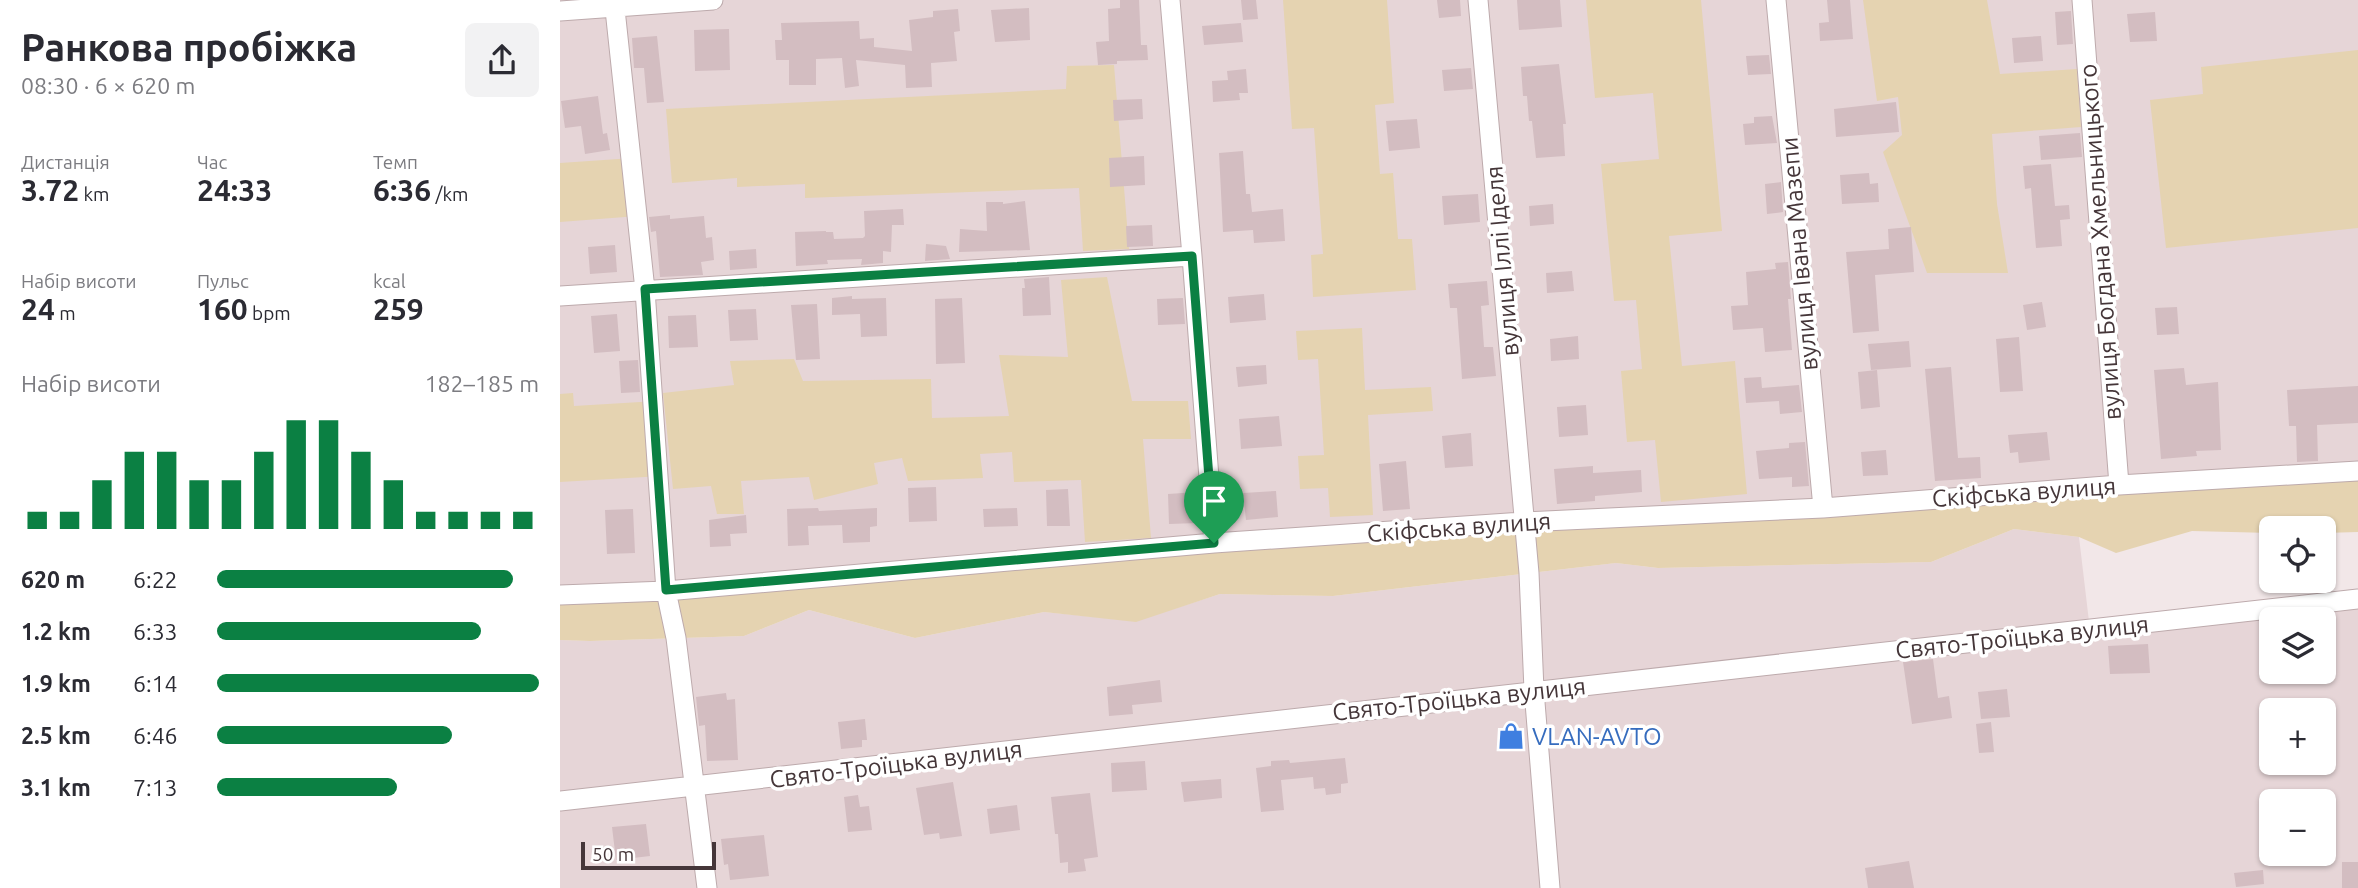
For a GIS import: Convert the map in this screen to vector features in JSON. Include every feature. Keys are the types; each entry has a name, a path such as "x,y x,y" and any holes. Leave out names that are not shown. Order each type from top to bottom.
{"street":[{"path":"560,11 615,4 713,0"},
{"path":"1170,0 1214,543"},
{"name":"вулиця Іллі Іделя","path":"1478,0 1529,573 1534,690 1550,888"},
{"name":"вулиця Івана Мазепи","path":"1776,0 1823,508"},
{"name":"вулиця Богдана Хмельницького","path":"2082,0 2119,485"},
{"path":"615,4 645,289 666,590 676,638 707,888"},
{"path":"560,296 1192,256"},
{"name":"Скіфська вулиця","path":"560,595 666,590 1214,543 1523,522 1823,508 2119,485 2358,471"},
{"name":"Свято-Троїцька вулиця","path":"560,802 2358,599"}],"shaded area":[{"path":"560,0 2358,0 2358,471 560,595"},
{"path":"1283,0 1387,0 1394,103 1375,105 1380,174 1393,173 1398,239 1412,239 1416,290 1313,297 1311,255 1323,254 1314,128 1292,129"},
{"path":"1586,0 1701,0 1722,231 1669,236 1682,366 1735,361 1747,494 1661,502 1655,440 1627,442 1621,371 1642,369 1636,300 1614,301 1601,164 1659,159 1653,93 1595,98"},
{"path":"1863,0 1987,0 2000,74 2077,69 2081,127 1992,134 1997,204 2008,273 1927,273 1883,152 1902,135 1898,97 1877,101"},
{"path":"2358,50 2358,228 2166,248 2150,100 2203,94 2201,67"},
{"path":"1114,65 1129,249 1083,251 1079,188 805,198 805,184 737,187 737,178 672,183 666,109 1066,89 1067,66"},
{"path":"633,158 638,216 560,222 560,163"},
{"path":"1107,277 1132,401 1188,401 1191,439 1143,439 1151,538 1085,542 1081,480 1014,482 1012,452 980,454 983,478 908,481 902,458 874,463 878,484 814,500 809,477 741,481 744,514 717,514 711,486 673,489 663,393 734,385 730,361 794,359 803,381 931,379 932,418 1009,416 999,355 1068,357 1061,280"},
{"path":"1362,328 1365,390 1431,387 1433,411 1368,415 1373,515 1330,517 1328,488 1300,489 1298,456 1324,455 1318,359 1298,360 1296,331"},
{"path":"573,393 574,406 657,401 662,476 560,482 560,394"},
{"path":"2358,471 2358,532 2336,533 2336,516 2259,516 2259,533 2192,531 2116,553 2079,537 2014,529 1931,562 1658,568 1616,563 1333,596 1220,594 1136,622 1044,612 915,638 809,610 744,636 560,640 560,595"},
{"path":"2014,529 2079,537 2090,630 2259,610 2259,684 2336,684 2336,607 2289,607 2358,599 2358,888 560,888 560,640 744,636 809,610 915,638 1044,612 1136,621 1220,594 1333,596 1616,563 1658,568 1931,562"}],"building":[{"path":"1120,0 1139,0 1141,45 1147,45 1148,60 1098,65 1096,42 1109,41 1108,9 1120,8"},
{"path":"1241,0 1256,0 1258,19 1243,20"},
{"path":"1437,0 1460,0 1461,16 1439,18"},
{"path":"1517,0 1560,0 1562,27 1519,30"},
{"path":"1827,0 1850,0 1853,39 1820,41 1819,23 1829,22"},
{"path":"1029,8 1030,40 995,42 991,10"},
{"path":"958,9 960,31 954,32 957,61 931,63 932,87 906,88 905,65 856,60 859,86 845,88 842,58 816,59 816,85 789,85 789,60 776,60 775,40 782,40 781,23 859,21 860,39 874,38 874,47 912,51 909,20 933,17 933,11"},
{"path":"2071,11 2073,44 2057,45 2055,12"},
{"path":"2155,12 2157,41 2130,42 2127,14"},
{"path":"1241,23 1243,42 1204,45 1202,26"},
{"path":"729,29 730,70 695,71 694,30"},
{"path":"657,36 664,102 647,103 644,68 634,68 632,38"},
{"path":"2041,36 2043,61 2014,63 2012,38"},
{"path":"1769,55 1771,74 1748,75 1746,56"},
{"path":"1559,64 1566,124 1563,124 1565,156 1536,158 1527,96 1523,96 1521,67"},
{"path":"1471,68 1473,89 1444,91 1442,70"},
{"path":"1246,69 1248,93 1239,93 1240,100 1213,102 1212,81 1228,80 1227,71"},
{"path":"598,96 603,134 607,133 610,150 585,154 581,126 565,128 561,101"},
{"path":"1142,99 1143,119 1114,121 1113,100"},
{"path":"1896,102 1899,132 1836,137 1834,109"},
{"path":"1772,116 1777,143 1745,145 1743,124 1754,123 1754,117"},
{"path":"1417,119 1420,148 1389,151 1386,121"},
{"path":"2080,133 2082,157 2041,160 2039,136"},
{"path":"1243,151 1246,194 1250,194 1252,212 1283,209 1285,241 1254,243 1253,230 1223,232 1219,153"},
{"path":"1144,156 1145,185 1110,187 1109,158"},
{"path":"2051,164 2055,206 2069,205 2070,219 2060,220 2062,246 2036,248 2031,188 2025,189 2023,166"},
{"path":"1869,173 1870,184 1878,183 1879,202 1842,204 1840,175"},
{"path":"1781,182 1783,212 1767,214 1765,184"},
{"path":"1478,194 1480,222 1444,225 1442,196"},
{"path":"1025,201 1030,250 959,252 960,229 987,231 986,202 1003,204"},
{"path":"1553,204 1554,224 1530,226 1529,206"},
{"path":"903,209 904,225 892,225 891,252 883,251 883,263 861,265 862,259 827,260 828,264 796,266 795,232 826,231 833,232 834,239 863,238 864,211"},
{"path":"670,215 670,219 704,216 706,238 712,237 714,260 701,262 703,275 660,277 656,231 651,232 649,217"},
{"path":"1152,225 1153,246 1127,247 1126,226"},
{"path":"1911,227 1914,272 1875,275 1879,331 1853,333 1846,252 1889,249 1888,229"},
{"path":"926,244 946,246 950,259 925,261"},
{"path":"615,245 617,272 590,274 588,247"},
{"path":"756,249 757,268 730,270 729,251"},
{"path":"1788,262 1792,350 1765,352 1763,328 1733,330 1731,306 1748,305 1746,272 1776,269 1775,263"},
{"path":"1572,271 1574,291 1547,293 1546,273"},
{"path":"1049,277 1051,315 1023,316 1024,279"},
{"path":"1487,281 1489,305 1481,306 1484,347 1493,347 1496,376 1462,379 1457,308 1450,308 1448,284"},
{"path":"1264,294 1266,320 1230,323 1228,297"},
{"path":"852,296 852,299 886,298 887,336 861,337 860,314 832,315 832,298"},
{"path":"962,298 965,363 936,364 935,299"},
{"path":"1183,298 1185,324 1158,325 1157,299"},
{"path":"2042,302 2046,327 2027,330 2023,305"},
{"path":"817,304 820,359 796,360 791,305"},
{"path":"2177,307 2179,334 2157,335 2155,308"},
{"path":"756,309 758,340 730,341 728,310"},
{"path":"617,314 620,351 594,353 591,316"},
{"path":"696,315 698,347 669,348 668,316"},
{"path":"1578,336 1579,359 1551,361 1550,339"},
{"path":"2019,337 2023,391 2000,392 1996,339"},
{"path":"1909,341 1911,367 1871,370 1868,344"},
{"path":"638,360 640,392 621,393 619,361"},
{"path":"1266,365 1267,384 1238,387 1236,367"},
{"path":"1951,367 1958,458 1980,457 1981,478 1935,481 1925,369"},
{"path":"2184,368 2186,385 2218,382 2221,450 2196,451 2197,456 2161,459 2154,370"},
{"path":"1877,370 1880,407 1861,409 1858,372"},
{"path":"1761,377 1762,388 1799,385 1802,412 1780,414 1779,401 1746,403 1744,378"},
{"path":"2358,386 2358,423 2317,425 2318,461 2297,462 2296,426 2289,426 2287,390"},
{"path":"1586,405 1588,435 1559,437 1557,407"},
{"path":"1279,416 1282,446 1241,449 1239,419"},
{"path":"2047,432 2050,460 2019,463 2018,452 2010,453 2008,435"},
{"path":"1471,433 1473,466 1445,468 1442,436"},
{"path":"1805,442 1809,486 1792,487 1792,477 1759,479 1756,451 1789,448 1789,443"},
{"path":"1886,450 1888,475 1863,476 1861,452"},
{"path":"1406,461 1410,509 1383,511 1379,464"},
{"path":"1593,466 1593,473 1641,470 1642,492 1595,496 1595,501 1557,504 1554,469"},
{"path":"936,487 937,521 909,522 908,488"},
{"path":"1068,489 1070,526 1047,526 1046,490"},
{"path":"1276,491 1278,517 1246,520 1243,493"},
{"path":"1197,492 1198,523 1169,524 1168,494"},
{"path":"818,508 819,511 877,508 877,526 870,527 870,542 843,543 842,525 808,526 809,545 788,546 787,509"},
{"path":"1017,508 1018,526 984,527 983,509"},
{"path":"633,509 635,553 607,554 605,510"},
{"path":"746,515 747,533 730,534 731,546 710,547 709,520"},
{"path":"2148,644 2150,673 2110,674 2108,646"},
{"path":"1933,659 1938,698 1949,696 1952,718 1912,724 1903,662"},
{"path":"1160,680 1162,702 1132,705 1133,714 1109,716 1107,687"},
{"path":"2007,689 2010,717 1981,719 1978,692"},
{"path":"726,693 727,700 735,699 738,760 707,761 705,725 699,726 696,697"},
{"path":"865,719 867,740 862,740 862,747 841,749 838,722"},
{"path":"1991,722 1994,752 1979,753 1976,724"},
{"path":"1345,758 1348,783 1341,784 1341,793 1326,795 1325,788 1314,789 1313,777 1281,780 1284,810 1261,812 1256,768 1271,766 1271,761 1289,760 1290,763"},
{"path":"1145,761 1147,790 1112,792 1111,763"},
{"path":"1221,779 1222,798 1184,802 1181,782"},
{"path":"953,782 962,836 940,839 939,833 924,835 916,788"},
{"path":"1090,793 1098,857 1084,859 1086,871 1068,873 1068,862 1060,863 1051,797"},
{"path":"858,795 860,807 869,806 872,830 848,832 844,797"},
{"path":"1017,805 1020,830 990,834 987,809"},
{"path":"646,824 650,856 616,860 612,827"},
{"path":"764,835 769,876 730,880 728,864 724,865 721,839"},
{"path":"1909,861 1914,888 1868,888 1865,868"},
{"path":"2342,862 2358,862 2358,888 2342,888"},
{"path":"2263,870 2264,884 2236,887 2234,873"}],"place":[{"name":"VLAN-AVTO","path":"1511,736"}],"route":[{"path":"1192,256 1214,543 666,590 645,289 1192,256"}]}
